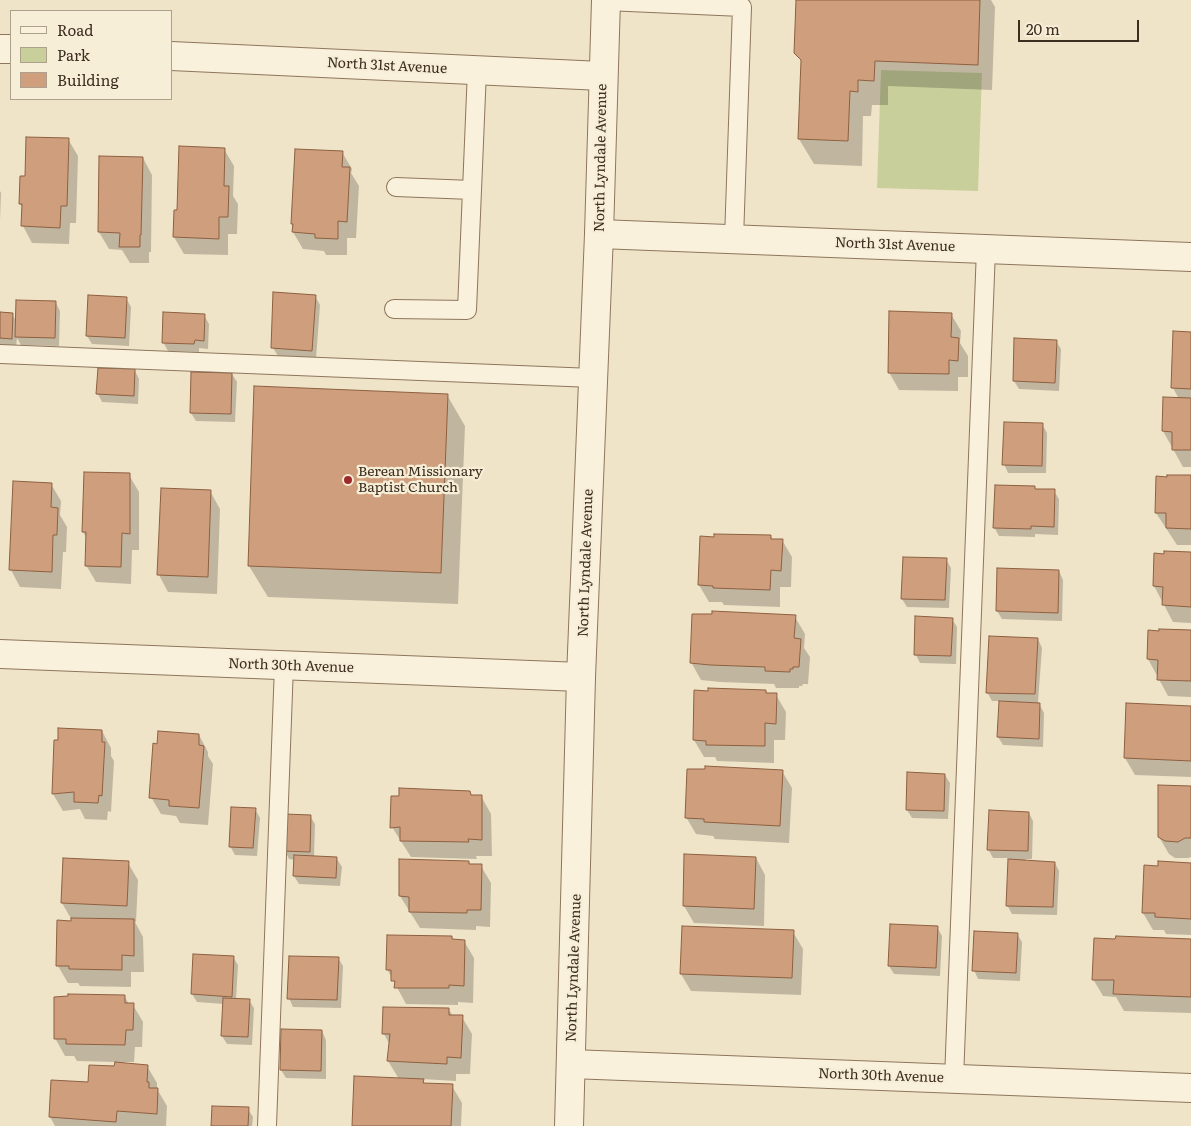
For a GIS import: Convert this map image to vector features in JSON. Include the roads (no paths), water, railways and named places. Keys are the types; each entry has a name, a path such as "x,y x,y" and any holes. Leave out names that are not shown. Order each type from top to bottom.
{"street":[{"name":"North Lyndale Avenue","path":"569,1126 582,677 606,0"},
{"name":"North 31st Avenue","path":"172,56 602,76"},
{"name":"North 31st Avenue","path":"599,234 1191,257"},
{"name":"North 30th Avenue","path":"0,654 582,677"},
{"name":"North 30th Avenue","path":"571,1064 1191,1088"}],"lane":[{"path":"606,0 742,7 734,238"},
{"path":"394,308 467,310 477,70"},
{"path":"396,187 472,190"},
{"path":"954,1079 986,249"},
{"path":"0,354 593,378"},
{"path":"267,1126 284,665"}],"place":[{"name":"Berean Missionary Baptist Church","path":"348,480"}]}
